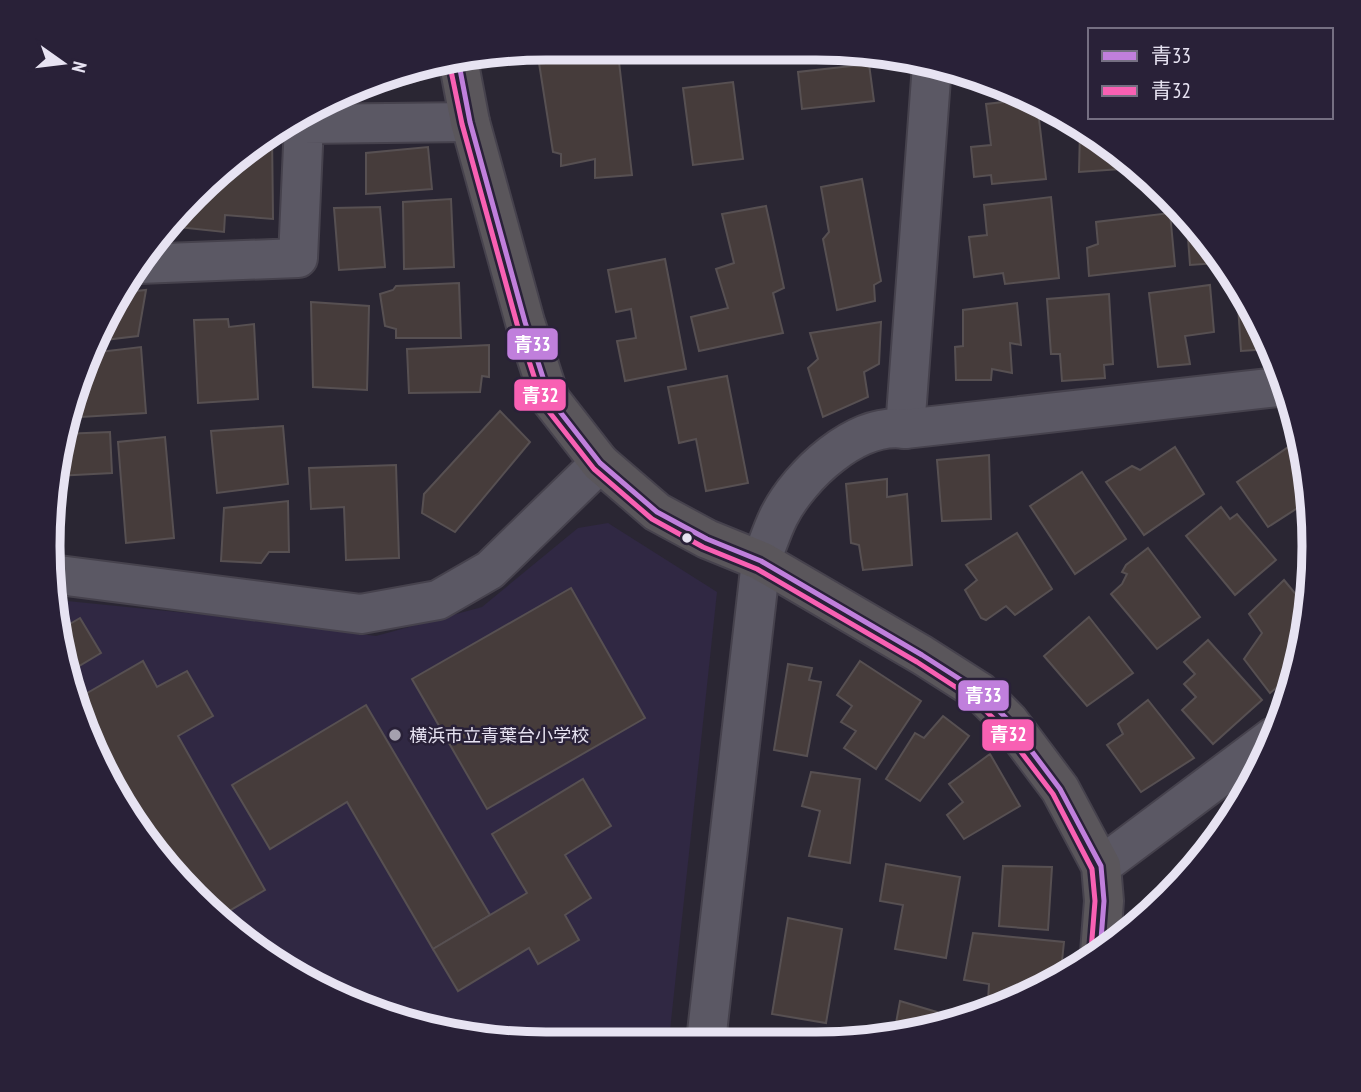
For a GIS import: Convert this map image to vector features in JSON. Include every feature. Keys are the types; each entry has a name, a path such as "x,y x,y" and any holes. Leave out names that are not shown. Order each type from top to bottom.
{"street":[{"path":"460,68 470,122 525,322 550,399 600,463 657,512 707,539 761,561 980,692 1009,721 1060,789 1101,866 1104,901 1101,939"},
{"path":"905,429 931,74"},
{"path":"305,124 470,122"},
{"path":"150,264 298,258 304,124"},
{"path":"707,1032 761,561 780,514 811,471 851,441 890,427 905,429 1275,387"},
{"path":"61,575 361,614 438,600 490,570 600,463"},
{"path":"1101,866 1256,750"}],"shaded area":[{"name":"横浜市立青葉台小学校","path":"608,523 717,592 670,1032 546,1032 482,1028 420,1016 360,995 276,951 225,912 180,867 141,816 110,761 85,702 69,641 63,605 67,601 376,636 482,607 578,528"}],"building":[{"path":"563,60 619,60 632,175 595,178 595,159 561,166 561,154 553,152 539,63"},
{"path":"869,64 874,101 802,109 798,72"},
{"path":"420,76 423,79 358,98"},
{"path":"733,82 743,159 693,165 683,88"},
{"path":"1011,101 1038,115 1046,179 992,184 991,175 974,177 971,147 991,145 986,104"},
{"path":"1080,138 1122,169 1079,172"},
{"path":"272,144 273,219 225,215 224,232 178,227 225,180"},
{"path":"428,147 432,189 366,194 366,153"},
{"path":"862,179 881,281 874,285 875,301 837,310 823,239 829,232 821,187"},
{"path":"1051,197 1059,278 1005,284 1003,273 974,277 969,237 987,235 984,205"},
{"path":"451,199 454,267 404,269 403,202"},
{"path":"766,206 784,288 773,293 783,333 699,351 691,317 728,308 716,269 734,263 722,214"},
{"path":"380,207 385,267 339,270 334,208"},
{"path":"1170,213 1175,266 1089,276 1087,248 1098,244 1096,222"},
{"path":"1188,233 1211,264 1190,265"},
{"path":"665,259 686,369 625,381 617,341 636,338 631,309 616,312 608,270"},
{"path":"459,283 461,338 396,338 396,329 385,326 380,294 393,290 396,286"},
{"path":"1210,285 1214,332 1185,336 1190,364 1158,367 1149,293"},
{"path":"146,290 138,336 106,340 110,331 132,291"},
{"path":"1109,294 1113,364 1104,365 1105,378 1062,381 1060,354 1051,354 1047,299"},
{"path":"311,302 369,306 367,390 313,387"},
{"path":"1017,303 1021,345 1010,343 1012,373 992,369 991,380 956,380 955,347 963,346 963,310"},
{"path":"1238,307 1259,350 1241,351"},
{"path":"228,319 229,327 254,324 258,399 198,403 194,320"},
{"path":"881,322 879,364 864,372 868,397 823,417 808,368 818,359 810,333"},
{"path":"489,345 489,377 482,376 480,392 409,393 407,349"},
{"path":"141,347 146,413 81,417 80,407 85,390 101,352"},
{"path":"727,376 748,483 706,491 696,439 679,443 668,387"},
{"path":"500,411 530,442 455,532 422,513 424,494"},
{"path":"283,426 288,484 217,493 211,431"},
{"path":"110,432 112,473 65,476 73,434"},
{"path":"165,437 174,538 126,543 118,442"},
{"path":"1291,445 1299,507 1268,527 1237,482"},
{"path":"1175,447 1204,494 1144,535 1106,482 1132,466 1140,470"},
{"path":"989,455 991,519 942,521 937,460"},
{"path":"396,465 399,558 346,560 344,507 311,509 309,468"},
{"path":"1082,472 1126,539 1075,574 1030,506"},
{"path":"887,479 887,497 907,494 912,565 863,570 859,545 851,543 846,484"},
{"path":"288,501 289,552 269,552 261,563 221,561 224,508"},
{"path":"1221,507 1230,519 1237,514 1276,560 1235,595 1186,536"},
{"path":"1017,533 1052,589 1015,615 1006,606 986,620 981,618 965,590 977,580 966,565"},
{"path":"1148,548 1200,617 1157,649 1111,594 1122,584 1127,574 1122,572 1126,565"},
{"path":"1284,580 1298,597 1285,672 1282,684 1270,693 1244,659 1262,633 1249,614"},
{"path":"571,588 645,718 487,809 412,679"},
{"path":"1089,617 1133,673 1087,706 1044,656"},
{"path":"80,618 101,653 75,668 67,626"},
{"path":"1208,640 1262,700 1213,744 1182,710 1196,697 1184,684 1195,674 1184,662"},
{"path":"143,661 157,687 187,671 213,716 178,736 265,890 226,913 180,867 141,816 128,794 110,761 83,695"},
{"path":"860,661 921,701 876,769 844,748 856,731 841,722 852,706 837,695"},
{"path":"788,664 812,668 809,680 821,682 807,756 774,750"},
{"path":"1148,700 1194,758 1141,792 1107,745 1123,734 1118,724"},
{"path":"366,705 490,915 433,949 347,802 270,849 232,785"},
{"path":"943,716 969,736 920,801 886,779 915,733 924,738"},
{"path":"990,754 1020,806 964,839 947,815 963,802 949,784"},
{"path":"811,772 860,779 850,863 809,856 820,811 802,806"},
{"path":"583,779 611,826 565,855 591,898 565,915 579,940 538,964 529,948 458,991 433,949 527,893 492,834"},
{"path":"886,864 960,877 946,958 895,949 903,905 880,901"},
{"path":"1003,866 1052,867 1048,930 999,926"},
{"path":"1168,878 1147,902 1145,899"},
{"path":"788,918 842,929 826,1023 772,1014"},
{"path":"973,933 1064,942 1062,965 988,1000 989,984 964,980"},
{"path":"900,1001 937,1012 936,1017 896,1025"}],"transit line":[{"name":"青33","path":"460,68 470,122 525,322 550,399 600,463 657,512 707,539 761,561 980,692 1009,721 1060,789 1101,866 1104,901 1101,939"},
{"name":"青32","path":"451,69 462,124 517,324 543,404 594,469 652,519 703,547 757,569 917,662 974,699 1002,727 1053,794 1092,869 1095,901 1091,946"}],"place":[{"name":"横浜市立青葉台小学校","path":"395,735"}]}
